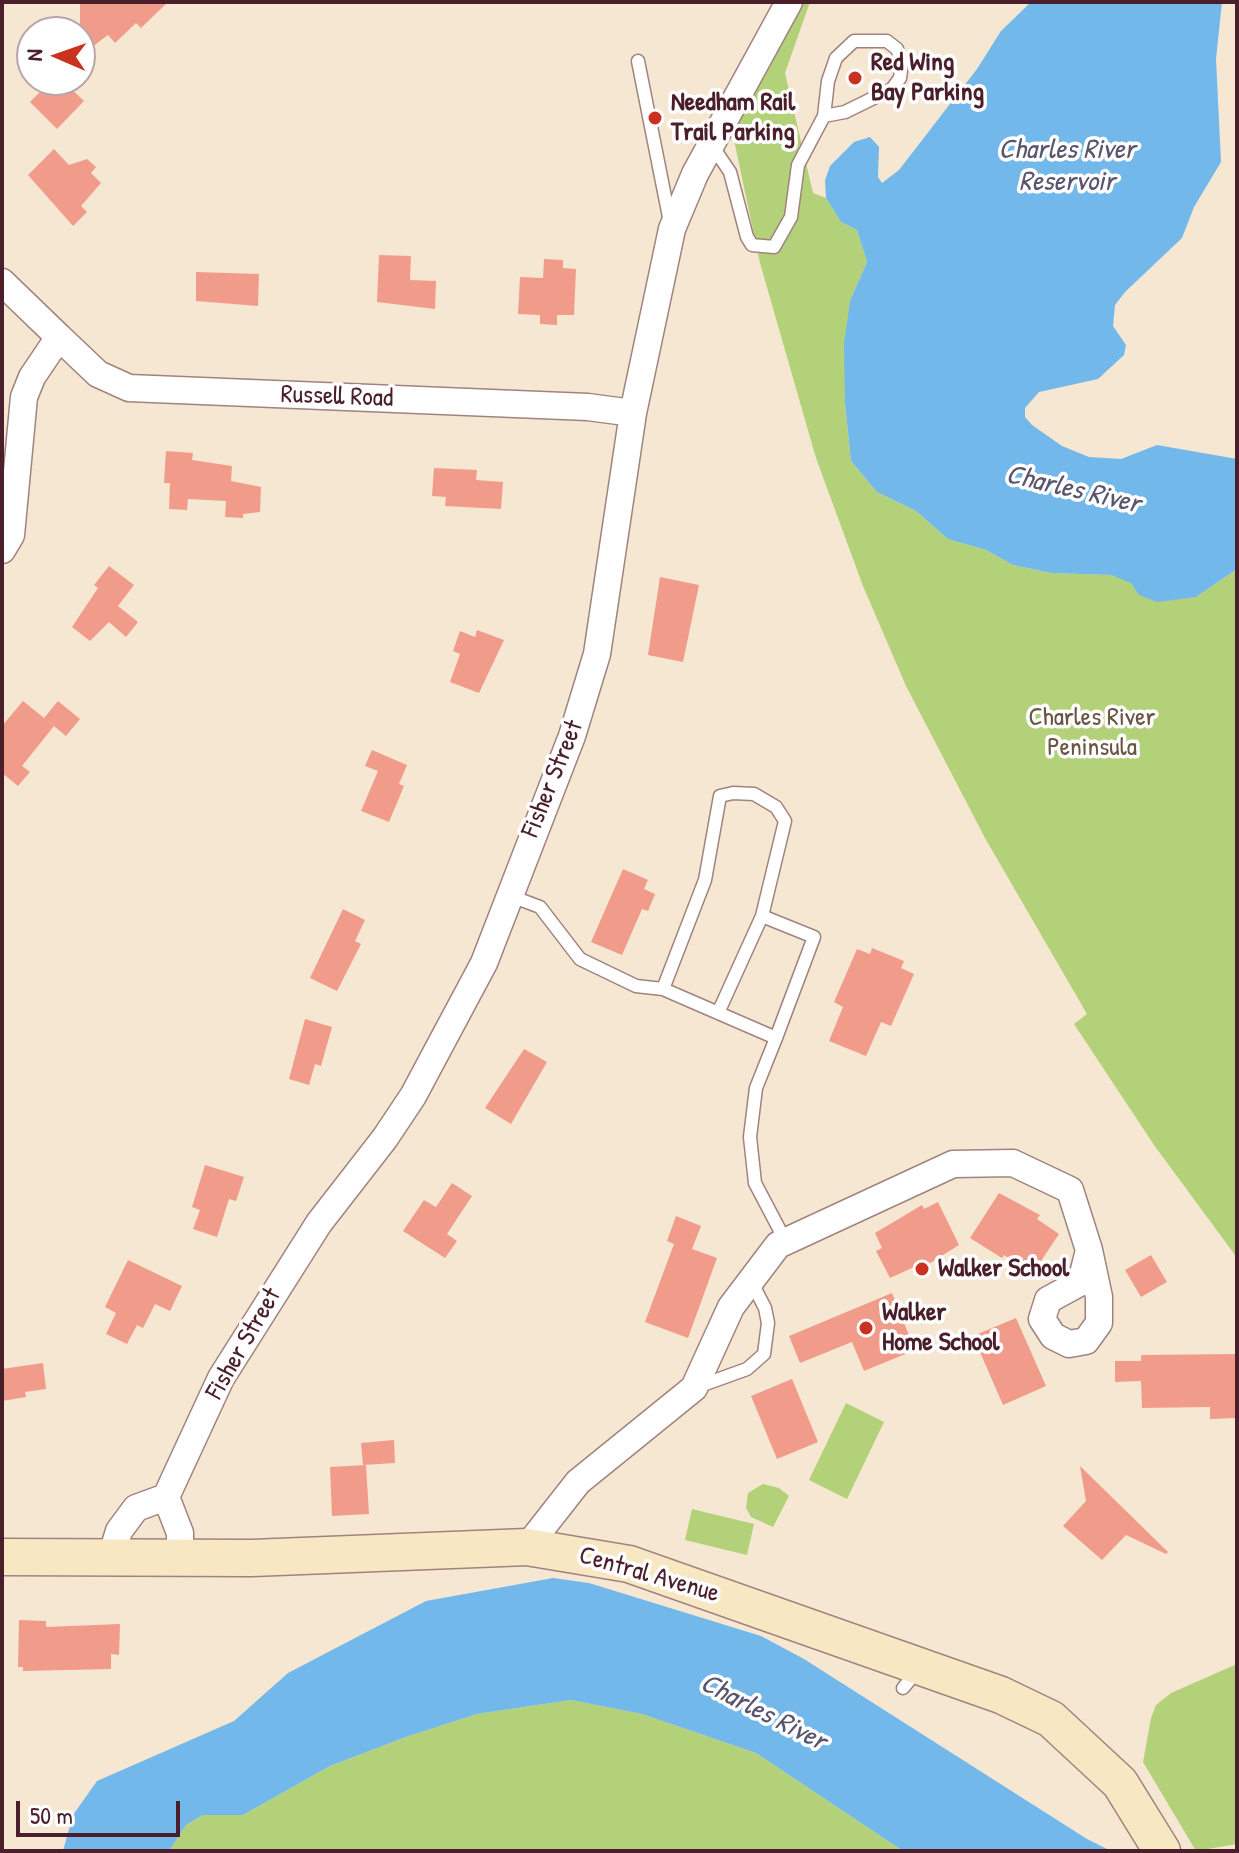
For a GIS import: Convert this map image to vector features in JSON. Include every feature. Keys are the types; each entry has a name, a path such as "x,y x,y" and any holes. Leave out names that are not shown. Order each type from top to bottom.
{"main road":[{"name":"Central Avenue","path":"2,1557 180,1559 527,1547 629,1564 912,1677 1001,1695 1051,1719 1120,1783 1162,1851"}],"street":[{"name":"Fisher Street","path":"166,1497 221,1378 319,1223 385,1138 440,1050 474,987 572,736 593,669 620,520 633,413 672,229 711,144 789,2"},
{"name":"Russell Road","path":"2,282 98,374 129,388 588,407 633,413"},
{"path":"2,550 11,535 24,397 32,377 59,337"},
{"path":"527,1547 578,1482 694,1388 731,1307 778,1245 953,1164 1013,1163 1070,1190 1089,1250"},
{"path":"110,1560 119,1531 136,1508 166,1497 180,1533 180,1559"}],"lane":[{"path":"711,144 730,172 747,237 752,245 774,247 791,217 798,165 824,116 828,81 836,58 854,41 887,41 897,49 902,63 900,78 892,89 845,112 824,116"},
{"path":"638,61 672,229"},
{"path":"663,989 705,880 720,796 754,794 776,807 785,821 762,916 718,1013"},
{"path":"508,895 540,907 580,959 636,986 663,989 776,1038"},
{"path":"762,916 814,937 756,1088 750,1137 755,1183 786,1242"},
{"path":"694,1388 747,1369 764,1354 768,1323 765,1308 751,1281"}],"green space":[{"name":"Charles River Peninsula","path":"793,2 810,2 785,73 813,193 826,198 841,222 857,230 867,262 850,301 845,404 851,461 877,492 916,511 948,539 986,550 1013,565 1051,573 1111,575 1181,597 1196,597 1237,569 1235,1255 1154,1145 1074,1024 1087,1014 985,838 906,686 863,586 816,458 760,263 730,121"},
{"path":"846,1403 884,1422 847,1499 809,1480"},
{"path":"763,1484 779,1488 789,1496 773,1527 751,1517 746,1508 748,1493"},
{"path":"692,1509 754,1524 747,1555 685,1540"},
{"path":"1237,1664 1237,1844 1196,1851 1143,1762 1151,1718 1156,1705 1171,1693"},
{"path":"571,1700 642,1714 756,1753 903,1851 169,1851 186,1825 203,1815 243,1815 330,1766 406,1737 477,1714"}],"water":[{"name":"Charles River Reservoir","path":"1031,2 1222,2 1216,59 1221,162 1194,207 1182,238 1115,305 1113,326 1126,345 1124,355 1098,379 1039,392 1025,408 1025,417 1032,425 1062,446 1089,457 1121,459 1157,445 1237,459 1237,569 1196,597 1157,602 1139,595 1131,583 1111,575 1051,573 1013,565 986,550 948,539 916,511 877,492 851,461 845,404 844,344 850,301 867,262 857,230 841,222 826,198 825,180 830,166 854,142 870,137 879,147 878,177 882,183 899,170 977,69 1001,31"},
{"name":"Charles River","path":"553,1578 589,1583 761,1636 804,1659 1087,1839 1111,1851 903,1851 756,1753 642,1714 571,1700 477,1714 406,1737 330,1766 243,1815 203,1815 186,1825 169,1851 63,1851 73,1815 97,1781 234,1721 288,1673 426,1601"}],"building":[{"path":"80,2 168,2 141,28 136,23 115,43 108,35 96,44 96,16 80,16"},
{"path":"36,96 79,96 84,101 57,129 30,102"},
{"path":"54,149 69,165 87,159 96,167 91,173 101,183 81,206 87,212 73,226 28,175"},
{"path":"379,255 411,256 410,280 436,281 435,309 377,302"},
{"path":"544,259 563,260 563,268 576,269 574,315 557,315 557,325 540,324 540,315 518,314 520,277 543,278"},
{"path":"196,272 259,274 258,306 196,301"},
{"path":"166,451 193,453 192,460 232,466 231,481 261,487 260,512 243,514 243,518 225,517 226,501 188,499 187,510 169,509 170,483 164,483"},
{"path":"434,468 477,470 476,480 503,482 501,509 445,506 446,497 432,496"},
{"path":"109,566 134,585 118,606 138,622 126,637 109,622 90,641 72,627 98,588 94,585"},
{"path":"660,577 699,585 683,662 648,655"},
{"path":"477,630 504,640 479,693 450,682 460,654 453,651 460,631 475,637"},
{"path":"23,701 54,726 22,766 30,772 18,786 2,773 2,726"},
{"path":"58,701 80,719 66,736 44,718"},
{"path":"372,750 407,765 399,784 404,786 389,822 361,811 378,771 365,766"},
{"path":"623,869 648,880 644,889 655,894 648,911 642,909 622,955 591,942"},
{"path":"343,909 365,920 355,941 361,944 337,991 310,978"},
{"path":"872,948 904,961 901,968 914,974 891,1026 881,1022 866,1056 829,1041 843,1007 834,1002 857,949 870,954"},
{"path":"305,1019 332,1027 321,1066 315,1064 309,1085 289,1079"},
{"path":"524,1049 547,1062 511,1124 485,1108"},
{"path":"205,1165 244,1177 236,1201 229,1199 217,1237 193,1229 200,1210 192,1207"},
{"path":"452,1183 472,1196 447,1234 457,1241 445,1258 403,1231 424,1200 436,1207"},
{"path":"999,1193 1040,1215 1037,1219 1059,1234 1035,1270 1004,1255 1002,1258 970,1238"},
{"path":"938,1202 959,1245 927,1265 925,1262 890,1278 876,1251 882,1248 875,1233 922,1205 924,1209"},
{"path":"676,1216 701,1226 692,1249 717,1258 688,1338 645,1322 674,1244 667,1241"},
{"path":"1151,1255 1167,1282 1141,1297 1125,1270"},
{"path":"128,1260 182,1286 170,1311 155,1304 143,1328 137,1325 127,1344 106,1334 116,1313 105,1307"},
{"path":"892,1293 915,1350 864,1371 852,1342 800,1363 789,1336"},
{"path":"1016,1318 1046,1386 1003,1405 973,1336"},
{"path":"1237,1354 1237,1418 1210,1419 1210,1407 1142,1408 1141,1381 1115,1382 1115,1361 1141,1361 1141,1355"},
{"path":"43,1363 46,1389 25,1392 26,1397 2,1401 2,1369"},
{"path":"792,1379 818,1442 777,1459 751,1396"},
{"path":"394,1440 395,1463 363,1465 361,1443"},
{"path":"366,1465 369,1514 332,1516 330,1467"},
{"path":"1080,1466 1168,1552 1166,1554 1126,1535 1102,1560 1063,1526 1086,1501"},
{"path":"19,1620 46,1621 46,1627 120,1624 119,1655 111,1654 111,1669 23,1671 23,1667 18,1667"}],"place":[{"name":"Red Wing Bay Parking","path":"855,78"},
{"name":"Needham Rail Trail Parking","path":"655,118"},
{"name":"Walker School","path":"922,1269"},
{"name":"Walker Home School","path":"866,1328"}]}
